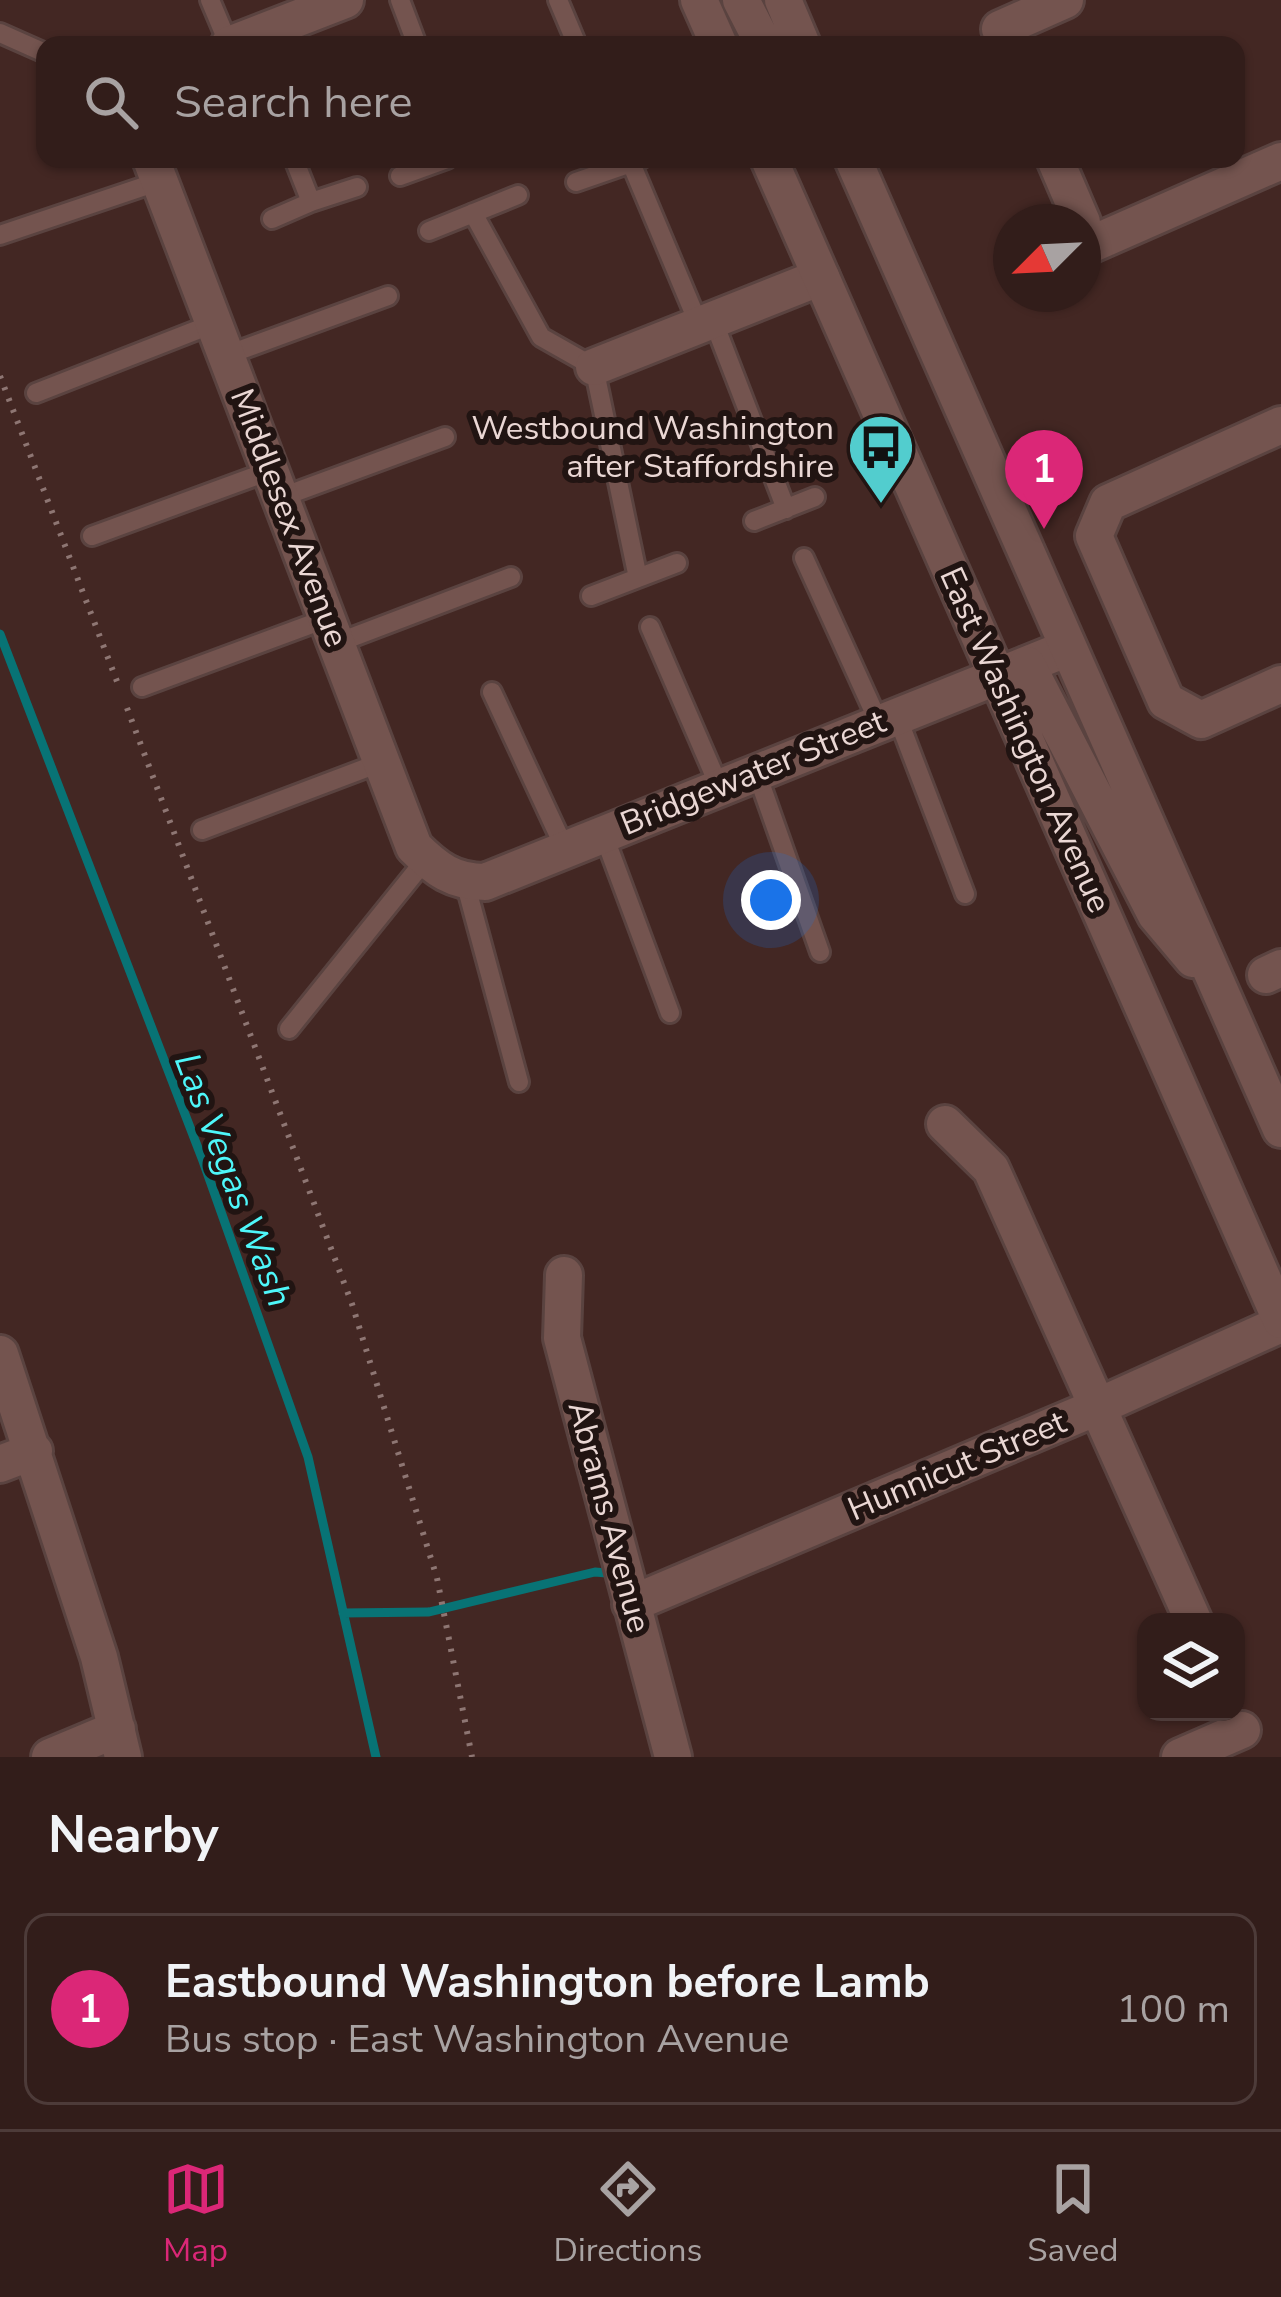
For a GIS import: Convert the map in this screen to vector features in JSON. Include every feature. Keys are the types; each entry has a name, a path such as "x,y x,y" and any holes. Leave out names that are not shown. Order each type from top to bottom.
{"street":[{"path":"256,36 345,0"},
{"path":"700,0 715,36"},
{"path":"741,0 759,36"},
{"path":"782,0 798,36"},
{"path":"998,25 1064,0"},
{"path":"1101,229 1281,161"},
{"name":"East Washington Avenue","path":"773,168 821,278 1012,671 1281,1322"},
{"path":"843,168 878,217"},
{"path":"857,168 1281,1129"},
{"path":"1059,168 1073,204"},
{"name":"Middlesex Avenue","path":"156,170 414,847 442,870"},
{"path":"594,367 821,278"},
{"path":"1281,424 1108,503 1094,536 1166,701 1201,720 1281,684"},
{"name":"Bridgewater Street","path":"442,870 485,882 1069,647"},
{"path":"1012,671 1052,720 1156,915 1222,994"},
{"path":"945,1124 991,1169 1190,1613"},
{"name":"Abrams Avenue","path":"564,1275 562,1338 673,1757"},
{"name":"Hunnicut Street","path":"631,1604 1097,1407 1281,1322"},
{"path":"0,1354 17,1458 99,1657 120,1743 50,1757"},
{"path":"1180,1757 1244,1733"}],"lane":[{"path":"210,0 234,36"},
{"path":"400,0 414,36"},
{"path":"558,0 573,36"},
{"path":"0,33 36,49"},
{"path":"298,168 311,202"},
{"path":"400,176 422,168"},
{"path":"576,182 616,168"},
{"path":"639,168 786,509"},
{"path":"0,235 156,170"},
{"path":"272,219 357,187"},
{"path":"429,231 518,195"},
{"path":"473,213 541,337 594,367 638,578"},
{"path":"36,393 388,296"},
{"path":"92,536 445,437"},
{"path":"754,521 815,496"},
{"path":"804,558 888,719 965,894"},
{"path":"591,596 677,563"},
{"path":"142,687 511,577"},
{"path":"650,627 719,786"},
{"path":"492,692 565,849"},
{"path":"202,830 382,762"},
{"path":"756,771 820,952"},
{"path":"603,833 670,1012"},
{"path":"289,1029 442,870 519,1082"}],"path":[{"path":"0,376 352,1304 437,1578 472,1757"}],"waterway":[{"name":"Las Vegas Wash","path":"0,634 203,1161 308,1457 376,1757"},
{"path":"343,1613 429,1612 595,1572 618,1574"}],"place":[{"name":"Westbound Washington after Staffordshire","path":"881,506"},
{"name":"Eastbound Washington before Lamb","path":"1044,529"}]}
